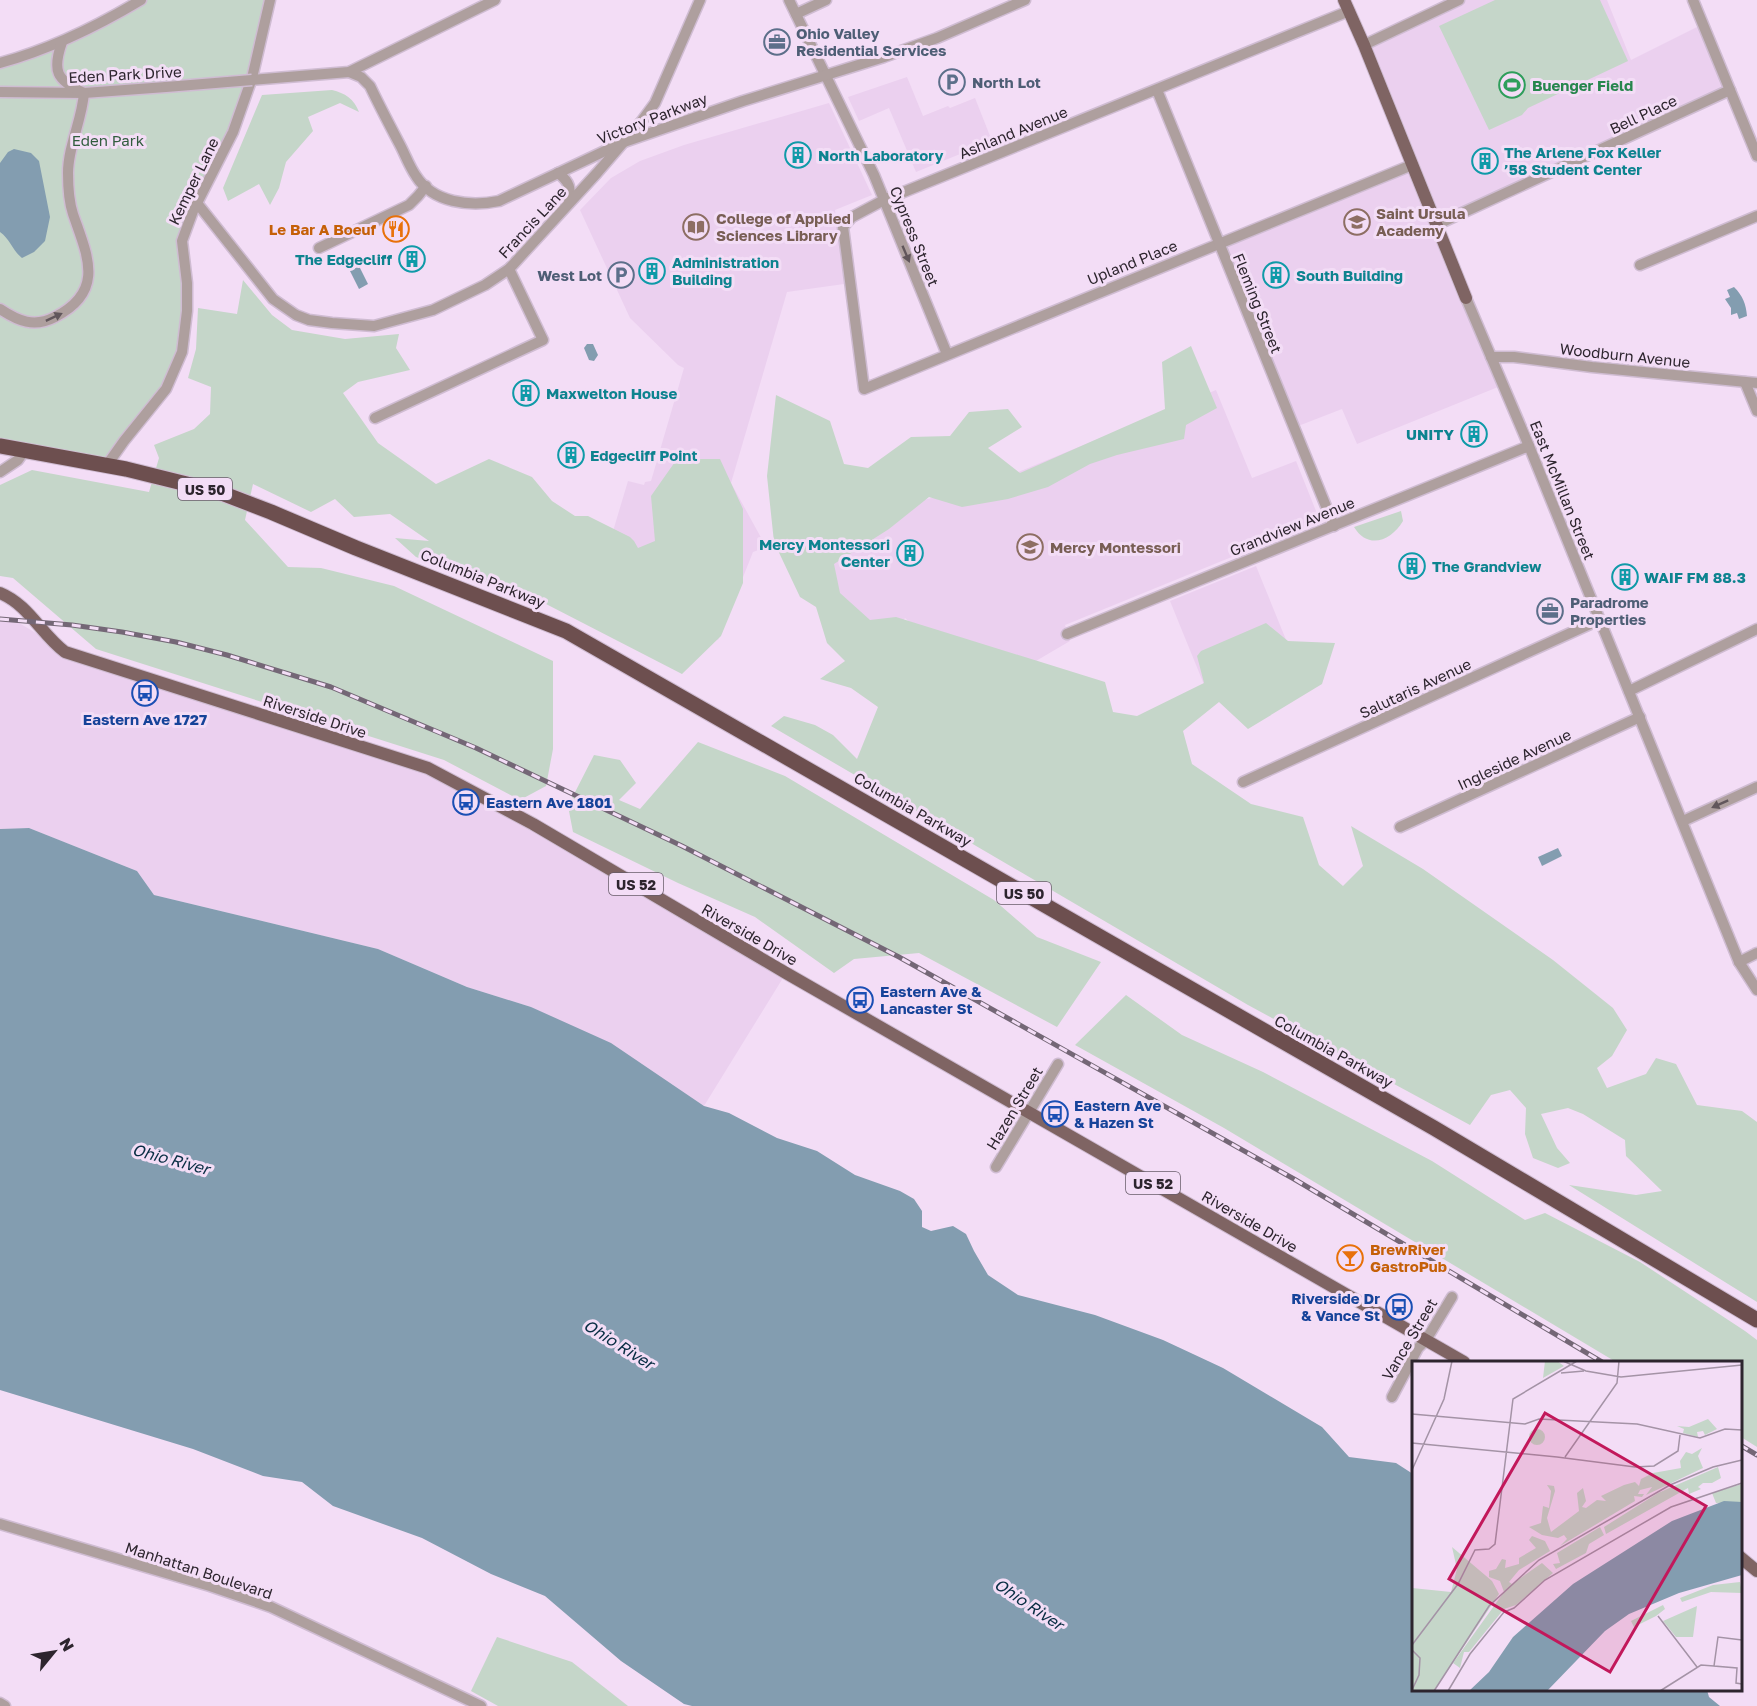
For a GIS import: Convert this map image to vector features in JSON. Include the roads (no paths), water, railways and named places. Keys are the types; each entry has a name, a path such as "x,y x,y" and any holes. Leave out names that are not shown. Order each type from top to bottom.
{"highway":[{"name":"Columbia Parkway","path":"0,446 107,465 219,492 566,631 1434,1128 1757,1320"}],"main road":[{"name":"East McMillan Street","path":"1346,6 1364,45 1466,298"},
{"name":"Riverside Drive","path":"0,593 10,597 26,611 51,642 65,652 428,768 533,824 1462,1361"},
{"path":"1742,1559 1757,1571"}],"street":[{"path":"0,63 62,42 111,18 141,0"},
{"name":"Kemper Lane","path":"107,465 166,389 182,352 187,311 187,283 182,241 186,225 229,142 246,96 263,38 270,0"},
{"path":"349,72 495,0"},
{"name":"Francis Lane","path":"197,203 273,298 284,308 309,320 332,324 374,326 433,310 460,299 509,269 624,142 655,103 700,0"},
{"name":"Cypress Street","path":"789,0 884,200 947,354"},
{"path":"796,14 826,0"},
{"name":"Victory Parkway","path":"349,72 361,77 370,86 417,178 443,198 457,202 485,204 499,201 624,142 937,38 1025,0"},
{"path":"1364,45 1459,0"},
{"path":"1692,0 1757,156"},
{"name":"Ashland Avenue","path":"864,389 843,227 852,217 884,200 1157,90 1346,6"},
{"path":"0,309 19,320 32,323 44,321 70,308 85,289 89,273 89,261 72,212 68,188 68,170 83,108 84,93 66,84 60,78 56,63 62,42"},
{"name":"Eden Park Drive","path":"0,92 84,93 349,72"},
{"name":"Fleming Street","path":"1157,90 1334,526"},
{"name":"Bell Place","path":"1436,225 1730,90"},
{"name":"Upland Place","path":"864,389 1412,165"},
{"path":"558,173 571,187 570,203"},
{"path":"319,248 409,205 426,186"},
{"path":"1640,265 1757,216"},
{"path":"375,418 543,340 509,269"},
{"name":"East McMillan Street","path":"1466,298 1529,446 1739,962 1757,990"},
{"name":"Woodburn Avenue","path":"1491,357 1514,357 1757,383"},
{"path":"1745,382 1757,411"},
{"name":"Grandview Avenue","path":"1067,634 1529,446"},
{"path":"0,472 18,460 25,450"},
{"name":"Salutaris Avenue","path":"1244,782 1599,620"},
{"path":"1629,691 1757,629"},
{"name":"Ingleside Avenue","path":"1400,827 1640,717"},
{"path":"1683,821 1757,788"},
{"path":"1739,962 1757,953"},
{"name":"Hazen Street","path":"996,1167 1058,1064"},
{"name":"Vance Street","path":"1392,1397 1418,1348 1426,1340 1452,1297"},
{"name":"Manhattan Boulevard","path":"0,1524 210,1586 271,1607 481,1706"},
{"path":"0,1703 5,1706"}],"water":[{"path":"14,149 31,153 39,161 50,217 45,241 34,252 22,258 0,232 0,163 8,152"},
{"path":"359,266 368,284 359,289 350,271"},
{"path":"1734,287 1742,297 1747,312 1747,316 1739,319 1737,313 1731,315 1731,308 1725,299 1730,297 1727,290"},
{"path":"587,344 593,344 598,355 594,361 589,360 584,348"},
{"name":"Ohio River","path":"29,828 137,871 154,895 378,949 467,987 531,1007 611,1043 704,1106 729,1113 777,1138 817,1151 855,1175 900,1191 914,1199 922,1211 922,1227 931,1231 953,1226 966,1234 988,1275 1018,1295 1095,1315 1163,1340 1223,1368 1322,1427 1349,1457 1396,1463 1412,1473 1412,1691 1707,1691 1709,1697 1720,1706 692,1706 684,1704 621,1661 545,1596 491,1574 422,1538 333,1506 302,1482 263,1476 193,1449 0,1390 0,829"},
{"path":"1558,848 1562,856 1542,866 1538,857"}],"railway":[{"path":"0,619 122,632 227,655 331,687 476,748 682,846 899,957 1294,1179 1600,1361"},
{"path":"1742,1446 1757,1455"}],"place":[{"name":"Ohio Valley Residential Services","path":"777,42"},
{"name":"North Lot","path":"952,82"},
{"name":"Buenger Field","path":"1512,85"},
{"name":"North Laboratory","path":"798,155"},
{"name":"The Arlene Fox Keller ’58 Student Center","path":"1485,161"},
{"name":"Saint Ursula Academy","path":"1357,222"},
{"name":"College of Applied Sciences Library","path":"696,227"},
{"name":"Le Bar A Boeuf","path":"396,229"},
{"name":"The Edgecliff","path":"412,259"},
{"name":"Administration Building","path":"652,271"},
{"name":"West Lot","path":"621,275"},
{"name":"South Building","path":"1276,275"},
{"name":"Maxwelton House","path":"526,393"},
{"name":"UNITY","path":"1474,434"},
{"name":"Edgecliff Point","path":"571,455"},
{"name":"Mercy Montessori","path":"1030,547"},
{"name":"Mercy Montessori Center","path":"910,553"},
{"name":"The Grandview","path":"1412,566"},
{"name":"WAIF FM 88.3","path":"1625,577"},
{"name":"Paradrome Properties","path":"1550,611"},
{"name":"Eastern Ave 1727","path":"145,693"},
{"name":"Eastern Ave 1801","path":"466,802"},
{"name":"Eastern Ave & Lancaster St","path":"860,1000"},
{"name":"Eastern Ave & Hazen St","path":"1055,1114"},
{"name":"BrewRiver GastroPub","path":"1350,1258"},
{"name":"Riverside Dr & Vance St","path":"1399,1307"}],"park label":[{"name":"Eden Park","path":"108,140"}]}
